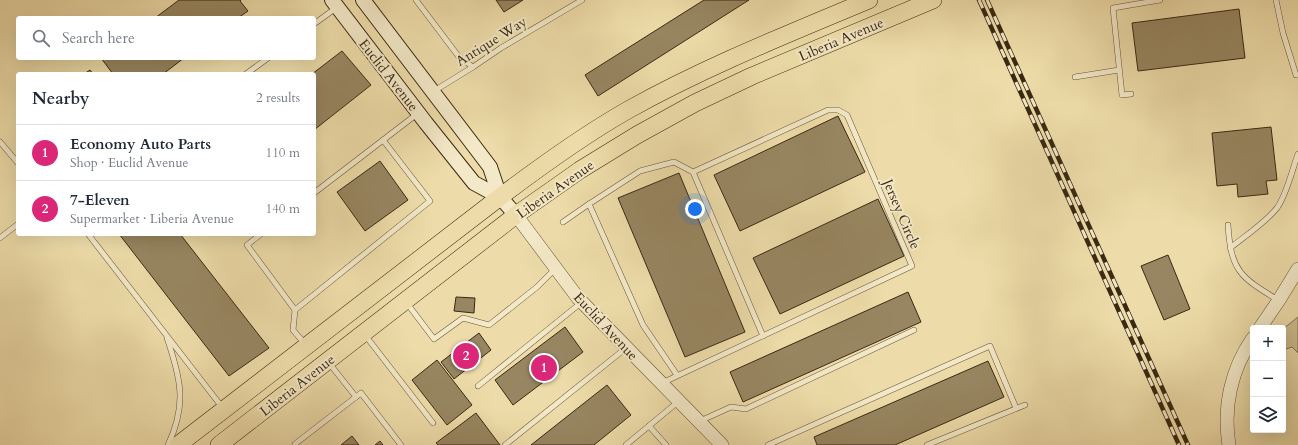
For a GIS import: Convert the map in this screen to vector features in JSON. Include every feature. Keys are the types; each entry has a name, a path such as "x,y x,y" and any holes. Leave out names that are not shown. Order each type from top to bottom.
{"highway":[{"name":"Liberia Avenue","path":"178,445 542,166 629,110 725,61 869,0"},
{"name":"Liberia Avenue","path":"219,445 516,215 580,170 637,135 695,103 752,76 932,0"}],"main road":[{"name":"Euclid Avenue","path":"363,0 490,167 500,197"},
{"name":"Euclid Avenue","path":"334,4 474,183 500,197 516,215"}],"street":[{"name":"Euclid Avenue","path":"516,215 582,302 722,445"},
{"path":"1262,325 1298,269"},
{"path":"1229,445 1227,412 1230,389 1242,354 1250,342"}],"lane":[{"path":"416,0 459,57 473,67"},
{"name":"Antique Way","path":"433,91 501,48 582,0"},
{"path":"1131,94 1122,95 1113,8 1160,0"},
{"path":"1276,0 1283,33 1296,75"},
{"path":"316,22 334,4"},
{"path":"249,72 265,60"},
{"path":"1075,77 1119,70"},
{"name":"Jersey Circle","path":"661,383 912,266 848,115 838,110 828,110 693,172"},
{"path":"316,191 418,113"},
{"path":"295,310 430,201 383,140"},
{"path":"0,142 16,161"},
{"path":"1230,248 1263,222 1277,207 1286,190 1298,154"},
{"path":"563,222 640,171 674,162 693,172 763,336"},
{"path":"590,204 643,325 677,375"},
{"path":"1228,225 1230,248 1235,264 1242,275 1255,286 1279,300"},
{"path":"0,238 16,226"},
{"path":"90,236 224,410"},
{"path":"258,236 247,245 295,310 293,330 306,346"},
{"path":"405,302 434,339 463,318 489,325 537,287 556,268"},
{"path":"478,386 582,302"},
{"path":"699,421 731,407 746,409 914,330"},
{"path":"364,333 433,423"},
{"path":"166,334 178,373 180,393 179,416 168,445"},
{"path":"768,445 990,346 1016,408"},
{"path":"505,445 626,348"},
{"path":"327,362 356,396"},
{"path":"295,444 361,393 401,445"},
{"path":"626,445 679,401"},
{"path":"927,445 1025,405"},
{"path":"649,426 666,445"},
{"path":"780,440 783,445"}],"shaded area":[{"path":"1298,317 1298,353 1292,347 1286,349 1286,327"}],"building":[{"path":"179,0 241,0 240,1 248,11 241,16 158,16"},
{"path":"496,0 523,0 504,12"},
{"path":"704,0 749,0 598,96 585,75"},
{"path":"1239,9 1245,58 1138,71 1132,23"},
{"path":"342,51 371,85 316,128 316,72 315,72"},
{"path":"102,60 181,60 166,72 112,72"},
{"path":"838,116 865,172 740,231 714,175"},
{"path":"1271,127 1277,180 1266,181 1268,194 1238,197 1237,184 1217,186 1212,133"},
{"path":"380,161 408,200 365,231 337,192"},
{"path":"679,173 745,332 685,357 618,198"},
{"path":"878,199 904,256 780,314 753,258"},
{"path":"121,236 182,236 269,348 229,376"},
{"path":"1168,255 1190,309 1164,320 1141,266"},
{"path":"908,292 921,322 743,402 730,372"},
{"path":"456,297 475,298 474,313 454,311"},
{"path":"565,327 583,352 513,405 495,380"},
{"path":"479,333 491,350 454,379 441,362"},
{"path":"437,360 472,405 447,425 412,380"},
{"path":"988,361 1004,397 895,445 817,445 814,437"},
{"path":"607,385 631,415 594,445 531,445"},
{"path":"476,413 500,445 438,445 436,443"},
{"path":"352,436 359,445 341,445"},
{"path":"380,441 383,445 375,445"}],"railway":[{"path":"979,0 1179,445"},
{"path":"987,0 1188,445"}],"place":[{"name":"7-Eleven","path":"466,356"},
{"name":"Economy Auto Parts","path":"544,368"}]}
